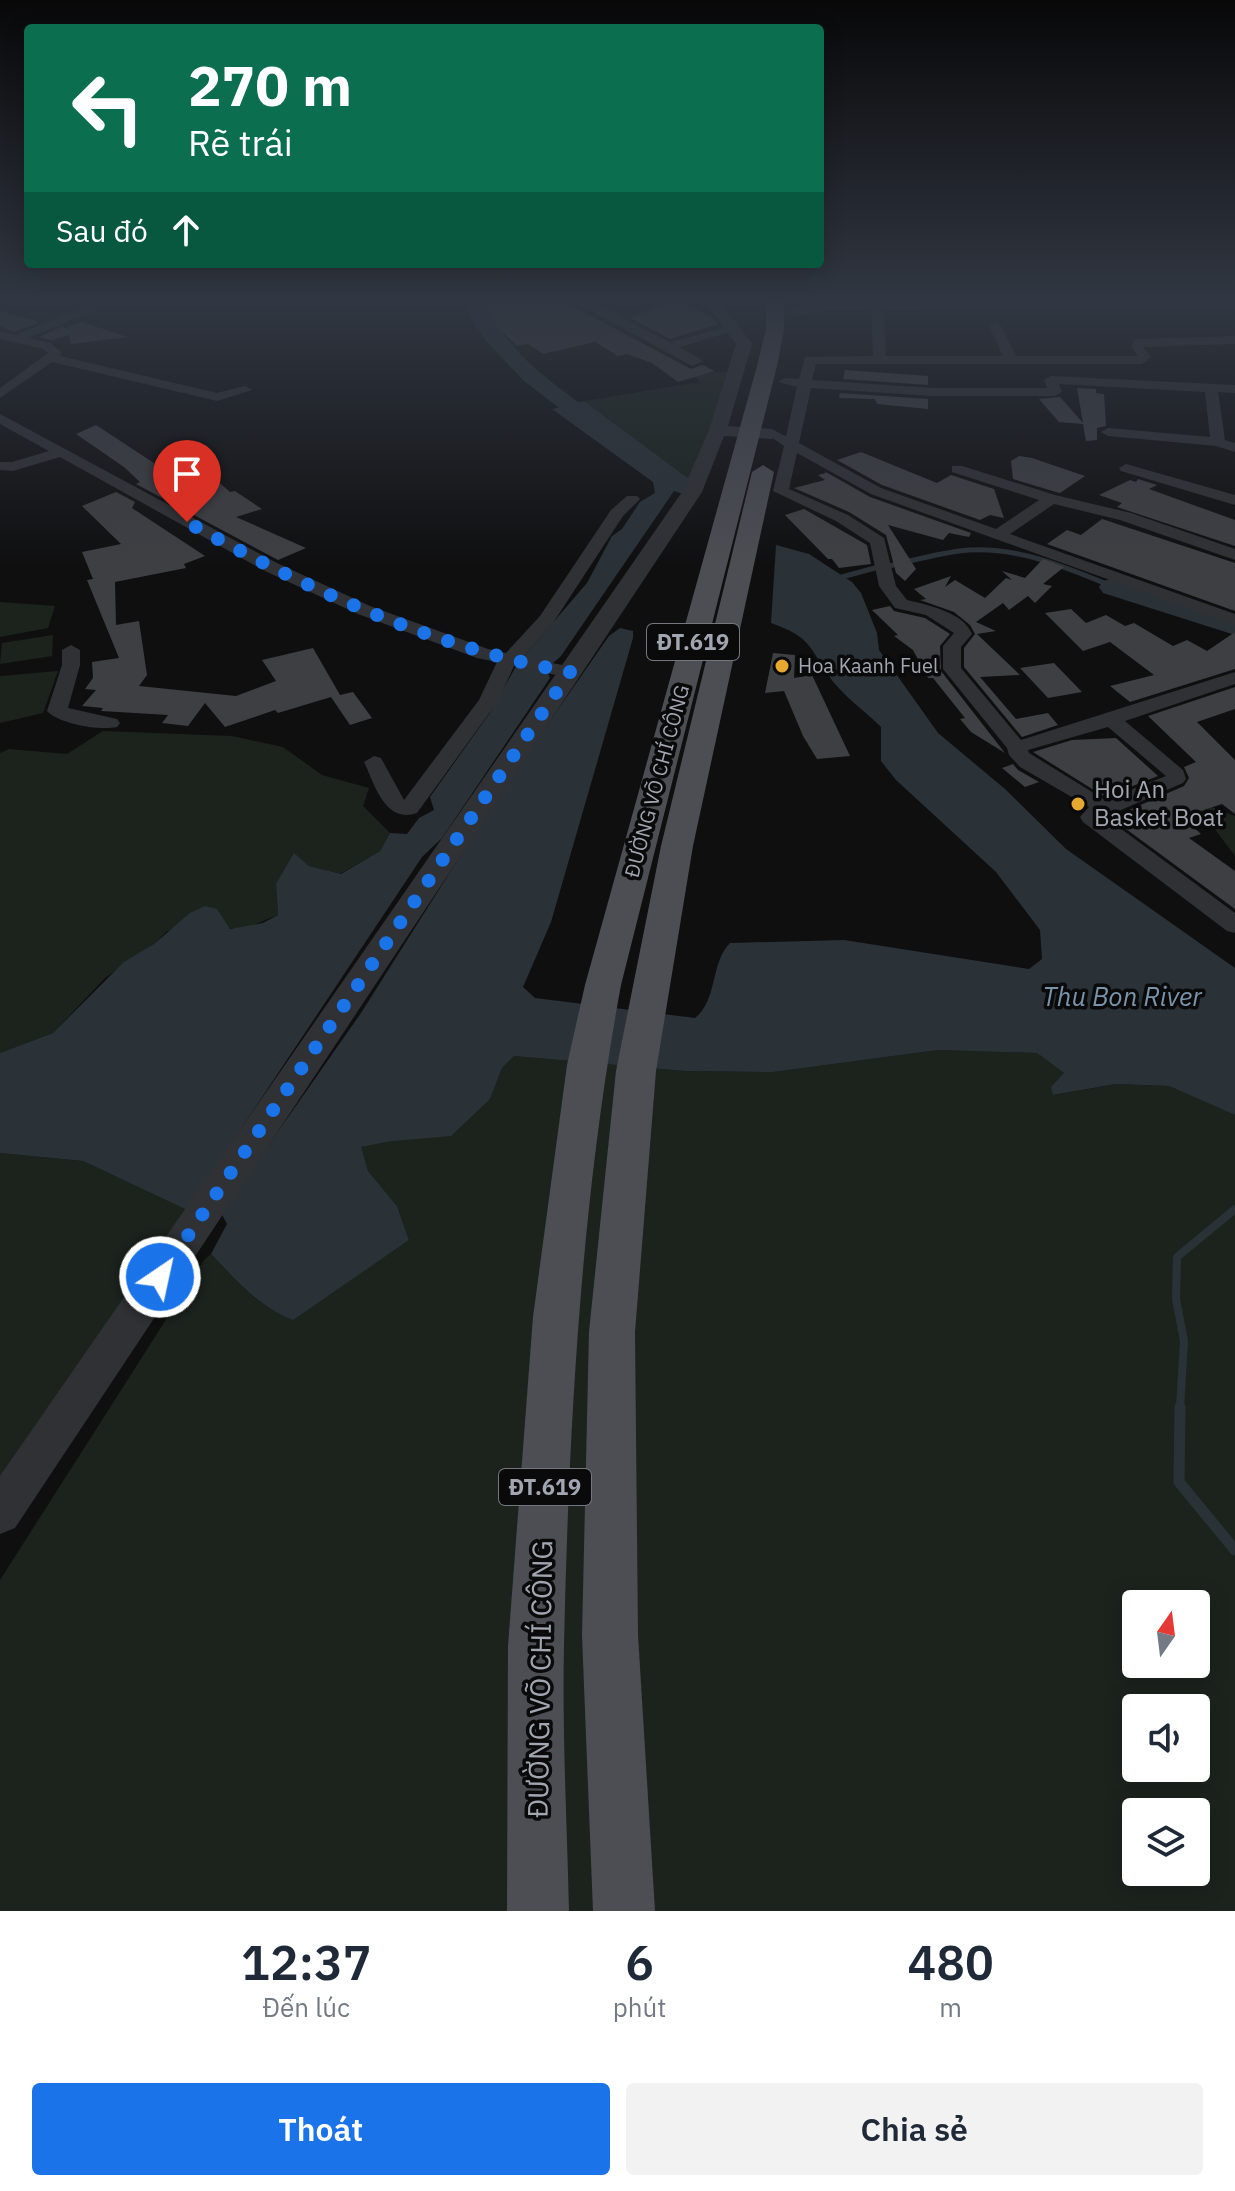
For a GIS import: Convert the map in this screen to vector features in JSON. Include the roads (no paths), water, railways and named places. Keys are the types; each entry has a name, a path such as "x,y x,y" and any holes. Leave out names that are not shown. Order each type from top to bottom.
{"main road":[{"name":"ĐƯỜNG VÕ CHÍ CÔNG","path":"624,1911 610,1635 612,1332 636,1071 677,846 771,437 773,387"},
{"name":"ĐƯỜNG VÕ CHÍ CÔNG","path":"538,1911 536,1630 556,1317 587,1065 603,985 771,437 792,387"}],"street":[{"path":"175,387 217,397 245,390"},
{"path":"0,1513 565,671 692,492 718,430 731,387"},
{"path":"858,387 932,392 1048,393 1056,391 1054,387"},
{"path":"1179,387 1235,389"},
{"path":"1211,389 1218,442"},
{"path":"0,418 284,573 364,610 476,651 565,671"},
{"path":"718,430 771,437 876,491 1235,620"},
{"path":"1108,432 1218,442 1235,448"},
{"path":"771,437 781,491 842,518 878,541 888,586 901,604 932,611 961,627 963,634 952,646 952,669 1017,747 1019,755 1027,763 1085,795 1101,809"},
{"path":"0,466 13,467 61,452"},
{"path":"1126,468 1235,500"},
{"path":"957,469 1051,499 1125,516 1235,555"},
{"path":"374,762 397,806 404,810 409,808 488,701 512,660 547,619 617,513 632,499"},
{"path":"997,535 1051,499"},
{"path":"71,650 71,665 57,711 110,723"},
{"path":"1017,747 1112,720 1235,678"},
{"path":"1112,720 1176,774 1176,779 1101,809 1092,814 1092,819 1235,925"}],"water":[{"path":"584,401 692,481 686,495 674,491 561,656 546,669 550,678 442,838 422,857 187,1210 83,1161 0,1153 0,1053 53,1033 124,962 154,944 190,913 205,906 217,909 230,929 263,923 278,915 276,884 294,853 309,866 341,874 380,851 390,833 407,834 419,818 434,810 430,797 489,714 518,663 587,583 612,536 622,529 640,502 655,493 653,482 552,409"},
{"name":"Thu Bon River","path":"776,545 809,554 852,582 861,593 877,633 879,650 938,733 1005,789 1066,849 1235,968 1235,1115 1169,1086 1116,1084 1053,1095 1051,1087 1064,1073 1037,1053 938,1050 773,1072 685,1071 514,1056 502,1068 490,1099 451,1136 361,1147 368,1171 397,1206 409,1240 293,1320 269,1308 248,1292 211,1254 227,1224 221,1213 361,1013 502,790 609,636 620,628 633,631 633,638 551,922 523,987 535,998 695,1018 707,1002 719,961 730,943 844,940 1029,969 1042,959 1040,930 996,872 896,780 881,761 881,727 836,685 805,641 771,623"}],"waterway":[{"path":"546,387 614,438"},
{"path":"889,566 949,552 988,550 1043,560 1114,587"},
{"path":"838,578 875,568"},
{"path":"1114,587 1235,626"},
{"path":"1180,1409 1184,1341 1176,1299 1177,1257 1235,1209"},
{"path":"1180,1407 1179,1482 1235,1550"}],"place":[{"name":"Hoa Kaanh Fuel","path":"782,666"},
{"name":"Hoi An Basket Boat","path":"1078,804"}]}
